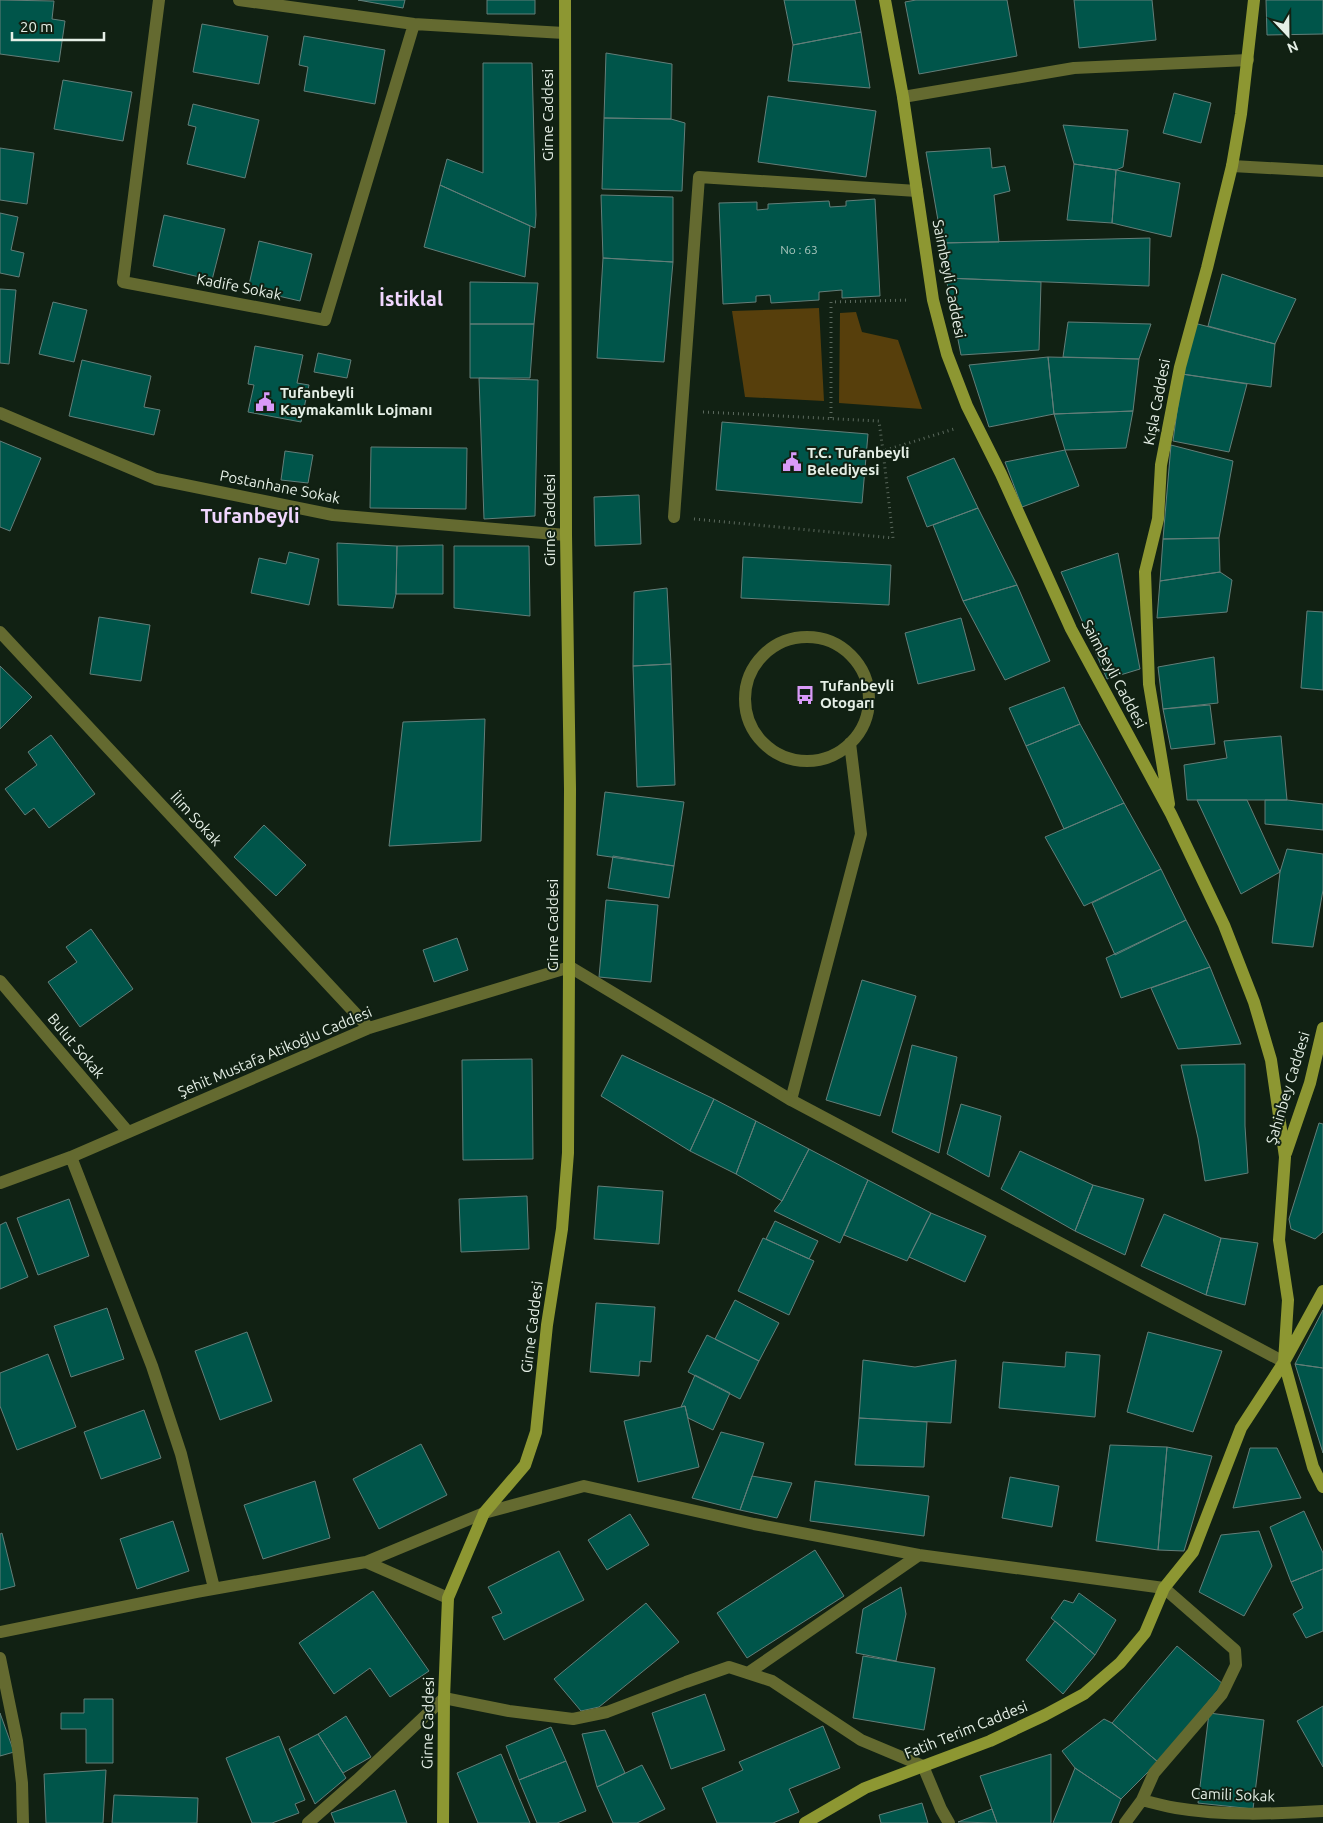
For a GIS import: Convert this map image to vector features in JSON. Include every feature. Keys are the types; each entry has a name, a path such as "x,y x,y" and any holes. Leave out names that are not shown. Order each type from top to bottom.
{"street":[{"name":"Kadife Sokak","path":"159,0 123,282 325,320 414,24"},
{"path":"239,0 414,24 564,33"},
{"name":"Girne Caddesi","path":"443,1823 444,1698 448,1598 484,1513 525,1465 536,1432 547,1325 562,1229 567,1162 570,789 566,535 565,0"},
{"name":"Saimbeyli Caddesi","path":"885,0 903,98 934,300 948,354 975,422 1001,474 1071,629 1171,814 1224,925 1254,1002 1271,1060 1285,1157 1279,1240 1288,1300 1284,1362"},
{"name":"Kışla Caddesi","path":"1171,814 1149,684 1145,572 1158,518 1161,465 1180,367 1232,166 1241,114 1254,0"},
{"path":"903,98 1074,68 1248,60"},
{"path":"1232,166 1323,171"},
{"path":"674,517 699,177 917,191"},
{"name":"Postanhane Sokak","path":"0,413 156,479 333,515 566,535"},
{"name":"İlim Sokak","path":"0,632 368,1028"},
{"path":"791,1100 861,834 850,743 862,727 868,709 868,689 862,670 851,655 835,643 816,638 797,637 778,644 763,655 750,673 744,694 746,715 755,735 770,750 790,759 812,761 833,755 850,743"},
{"path":"570,967 791,1100 1284,1362 1313,1467 1323,1487"},
{"name":"Şehit Mustafa Atikoğlu Caddesi","path":"0,1183 71,1157 368,1028 570,967"},
{"name":"Bulut Sokak","path":"0,981 128,1132"},
{"name":"Şahinbey Caddesi","path":"1285,1157 1310,1083 1323,1028"},
{"path":"71,1157 152,1366 181,1454 214,1588"},
{"name":"Fatih Terim Caddesi","path":"805,1823 865,1788 990,1741 1045,1715 1084,1694 1120,1663 1145,1633 1164,1588 1193,1552 1240,1428 1284,1362 1323,1291"},
{"path":"0,1632 214,1588 366,1562 484,1513 584,1486 754,1524 920,1555 1164,1588 1235,1650 1236,1665 1222,1694 1154,1774 1142,1800 1125,1823"},
{"path":"748,1673 920,1555"},
{"path":"366,1562 448,1598"},
{"path":"0,1658 17,1741 22,1783 23,1823"},
{"path":"308,1823 444,1698 509,1711 572,1719 607,1712 729,1667 772,1680 861,1740 923,1766 941,1810 949,1823"},
{"name":"Camili Sokak","path":"1142,1800 1175,1808 1206,1812 1323,1811"}],"path":[{"path":"831,418 831,302 934,300"},
{"path":"674,517 893,538 880,420 682,411"},
{"path":"884,451 975,422"}],"shaded area":[{"path":"819,308 824,401 745,397 732,311"},
{"path":"856,312 862,332 898,340 922,409 839,403 840,313"}],"building":[{"path":"0,0 54,1 52,19 65,21 59,62 0,54"},
{"path":"358,0 405,0 403,8"},
{"path":"487,0 535,0 535,14 487,14"},
{"path":"784,0 855,0 861,32 793,45"},
{"path":"916,0 1007,0 1017,56 919,74 905,2"},
{"path":"1074,0 1152,0 1156,40 1079,48"},
{"path":"1266,0 1323,0 1323,34 1267,35"},
{"path":"202,24 268,36 259,84 193,72"},
{"path":"861,32 870,88 788,81 793,45"},
{"path":"304,36 385,50 375,104 304,91 308,67 299,65"},
{"path":"606,53 672,64 671,119 604,118"},
{"path":"483,63 532,63 535,228 440,185 447,159 483,173"},
{"path":"63,80 132,92 123,141 54,129"},
{"path":"1174,93 1211,103 1201,143 1163,133"},
{"path":"768,96 876,111 866,177 758,162"},
{"path":"193,104 259,120 245,178 187,164 196,127 188,125"},
{"path":"604,118 671,119 685,123 682,191 602,189"},
{"path":"1063,125 1128,130 1123,167 1116,170 1074,164"},
{"path":"0,148 34,153 27,204 0,200"},
{"path":"990,148 992,168 1005,166 1010,191 994,195 999,242 942,243 926,152"},
{"path":"1074,164 1116,170 1112,223 1067,220"},
{"path":"1116,170 1180,183 1171,237 1112,223"},
{"path":"440,185 530,226 525,277 424,247"},
{"path":"601,195 673,197 673,262 603,258"},
{"path":"875,199 880,296 842,298 842,290 819,292 819,300 771,303 770,295 756,296 756,302 723,304 719,203 757,202 757,210 768,209 768,204 829,201 830,207 846,206 846,201"},
{"path":"0,213 18,217 11,250 24,253 19,277 0,273"},
{"path":"164,215 225,229 212,280 153,266"},
{"path":"1150,238 1149,286 946,278 942,243"},
{"path":"259,241 312,254 300,301 248,289"},
{"path":"603,258 673,262 664,362 597,358"},
{"path":"1222,274 1296,299 1275,344 1208,326"},
{"path":"946,278 1041,282 1039,350 961,355"},
{"path":"470,282 538,283 534,324 470,324"},
{"path":"0,289 16,290 9,364 0,363"},
{"path":"53,302 87,310 74,362 39,354"},
{"path":"1068,322 1151,324 1139,359 1063,357"},
{"path":"1194,323 1275,344 1271,387 1182,374"},
{"path":"470,324 534,324 530,378 470,378"},
{"name":"Tufanbeyli Kaymakamlık Lojmanı","path":"255,346 303,355 297,383 309,385 301,422 248,412 254,385 248,384"},
{"path":"318,353 351,360 347,378 314,372"},
{"path":"1048,357 1139,359 1133,411 1054,414"},
{"path":"1048,357 1054,414 989,427 969,365"},
{"path":"82,360 151,376 144,407 160,410 154,435 69,416"},
{"path":"1182,374 1247,384 1229,452 1173,441"},
{"path":"479,378 538,380 535,516 484,519"},
{"path":"1133,411 1126,448 1065,450 1054,414"},
{"name":"T.C. Tufanbeyli Belediyesi","path":"722,422 868,434 862,503 716,490"},
{"path":"0,441 41,458 10,531 0,527"},
{"path":"1171,445 1233,461 1219,538 1163,539"},
{"path":"371,447 467,448 466,509 370,508"},
{"path":"1065,450 1079,486 1022,507 1005,462"},
{"path":"285,451 313,455 308,483 281,480"},
{"path":"954,458 978,508 927,527 907,477"},
{"path":"639,495 641,544 595,546 594,497"},
{"path":"978,508 1017,585 963,601 933,525"},
{"path":"1219,538 1220,572 1160,581 1163,539"},
{"path":"337,543 397,546 396,594 393,608 338,605"},
{"path":"443,545 443,594 396,594 397,546"},
{"path":"454,546 529,546 530,616 454,608"},
{"path":"289,552 319,559 309,605 251,593 259,558 286,564"},
{"path":"1118,553 1140,669 1107,679 1061,572"},
{"path":"743,557 891,565 889,605 741,598"},
{"path":"1220,572 1232,580 1227,612 1157,618 1160,581"},
{"path":"1017,585 1050,661 1005,680 963,601"},
{"path":"667,588 671,664 633,666 634,592"},
{"path":"1307,611 1323,612 1323,690 1301,688"},
{"path":"99,617 150,625 141,681 90,674"},
{"path":"961,618 975,670 918,684 905,633"},
{"path":"1214,657 1218,703 1163,709 1158,667"},
{"path":"671,664 675,785 637,787 633,666"},
{"path":"0,666 32,697 0,729"},
{"path":"1064,687 1080,724 1026,746 1009,708"},
{"path":"1210,705 1215,744 1171,749 1163,709"},
{"path":"485,719 481,841 389,846 403,722"},
{"path":"1080,724 1124,803 1064,829 1026,746"},
{"path":"51,735 95,794 49,828 34,808 25,815 5,789 37,765 28,752"},
{"path":"1281,736 1287,800 1187,800 1184,765 1227,758 1224,741"},
{"path":"605,792 684,802 674,866 597,855"},
{"path":"1197,800 1247,800 1280,872 1241,894"},
{"path":"1265,800 1287,800 1323,804 1323,830 1265,824"},
{"path":"1124,803 1161,869 1084,906 1045,837"},
{"path":"264,825 306,865 276,896 234,857"},
{"path":"1287,849 1323,854 1323,890 1313,947 1272,943 1280,872"},
{"path":"613,856 674,866 669,898 608,888"},
{"path":"1161,869 1186,920 1115,955 1092,903"},
{"path":"606,900 658,905 651,982 599,977"},
{"path":"1186,920 1210,967 1121,998 1106,958"},
{"path":"91,929 133,989 80,1027 48,982 77,962 66,947"},
{"path":"457,938 468,970 434,982 423,950"},
{"path":"1210,967 1241,1044 1178,1049 1151,988"},
{"path":"862,980 916,996 880,1116 826,1100"},
{"path":"912,1045 957,1057 939,1153 892,1132"},
{"path":"622,1055 714,1099 690,1151 601,1096"},
{"path":"532,1059 533,1159 463,1160 462,1060"},
{"path":"1245,1064 1245,1126 1248,1173 1205,1181 1198,1138 1181,1065"},
{"path":"714,1099 756,1121 736,1174 690,1151"},
{"path":"961,1104 1001,1116 989,1177 947,1154"},
{"path":"756,1121 809,1149 782,1201 736,1174"},
{"path":"1319,1123 1323,1124 1323,1232 1315,1239 1291,1229 1289,1219"},
{"path":"809,1149 868,1180 840,1243 774,1211 782,1201"},
{"path":"1020,1151 1093,1185 1075,1231 1001,1189"},
{"path":"868,1180 931,1213 907,1261 844,1235"},
{"path":"1093,1185 1144,1199 1125,1255 1075,1231"},
{"path":"598,1186 663,1191 659,1244 594,1239"},
{"path":"527,1196 529,1249 461,1252 459,1199"},
{"path":"69,1199 89,1256 38,1275 17,1218"},
{"path":"931,1213 986,1236 965,1282 909,1257"},
{"path":"1164,1214 1221,1238 1206,1295 1141,1266"},
{"path":"775,1221 818,1241 809,1259 766,1239"},
{"path":"6,1222 28,1277 0,1289 0,1225"},
{"path":"763,1238 814,1261 789,1315 738,1291"},
{"path":"1221,1238 1258,1243 1245,1305 1206,1295"},
{"path":"735,1300 779,1323 759,1361 715,1339"},
{"path":"596,1303 655,1307 651,1362 640,1361 639,1376 590,1372"},
{"path":"107,1308 124,1359 71,1377 54,1326"},
{"path":"1323,1310 1323,1368 1295,1364"},
{"path":"247,1332 272,1401 220,1420 195,1351"},
{"path":"1148,1332 1222,1351 1193,1432 1127,1412"},
{"path":"707,1335 759,1361 740,1399 688,1372"},
{"path":"1066,1352 1100,1355 1095,1417 999,1408 1003,1362 1065,1367"},
{"path":"48,1354 76,1427 17,1450 0,1406 0,1373"},
{"path":"863,1360 915,1367 956,1360 951,1423 859,1418"},
{"path":"1295,1364 1323,1368 1323,1453"},
{"path":"695,1375 730,1393 713,1430 688,1418 685,1406 681,1407"},
{"path":"685,1406 699,1467 638,1482 624,1421"},
{"path":"144,1410 161,1458 101,1479 84,1432"},
{"path":"859,1418 927,1422 924,1467 855,1465"},
{"path":"721,1432 764,1443 740,1510 692,1498"},
{"path":"421,1444 447,1495 379,1529 353,1479"},
{"path":"1110,1445 1167,1447 1158,1550 1096,1541"},
{"path":"1167,1447 1212,1456 1184,1551 1158,1550"},
{"path":"1250,1448 1277,1448 1301,1498 1233,1508"},
{"path":"752,1476 792,1483 777,1518 740,1510"},
{"path":"1010,1477 1059,1486 1052,1527 1002,1518"},
{"path":"315,1481 330,1538 263,1559 244,1505"},
{"path":"815,1481 929,1496 924,1536 810,1521"},
{"path":"1304,1511 1323,1553 1323,1569 1291,1582 1270,1527"},
{"path":"630,1514 649,1545 607,1570 588,1540"},
{"path":"173,1521 189,1571 137,1589 120,1539"},
{"path":"1259,1531 1272,1566 1244,1616 1199,1592 1221,1535"},
{"path":"2,1533 15,1586 0,1590 0,1534"},
{"path":"815,1550 844,1596 747,1658 717,1613"},
{"path":"559,1551 584,1600 504,1640 492,1617 502,1613 488,1587"},
{"path":"1323,1569 1323,1631 1306,1638 1293,1614 1303,1608 1291,1582"},
{"path":"901,1587 906,1614 896,1661 856,1653 863,1609"},
{"path":"373,1591 429,1671 390,1697 370,1668 334,1694 299,1643"},
{"path":"1079,1593 1116,1620 1095,1655 1051,1618 1064,1600 1073,1603"},
{"path":"646,1603 679,1642 599,1707 581,1711 554,1679"},
{"path":"1055,1621 1095,1655 1063,1694 1026,1660"},
{"path":"1177,1646 1223,1684 1158,1762 1112,1723"},
{"path":"863,1656 935,1668 924,1730 853,1718"},
{"path":"705,1694 725,1750 671,1769 652,1713"},
{"path":"84,1699 113,1699 113,1763 86,1763 86,1729 61,1729 61,1713 84,1713"},
{"path":"1323,1706 1323,1767 1297,1721"},
{"path":"0,1713 14,1752 0,1756"},
{"path":"1209,1713 1264,1720 1253,1809 1198,1803"},
{"path":"346,1716 371,1757 343,1773 318,1734"},
{"path":"1104,1719 1112,1723 1158,1762 1121,1799 1075,1768 1062,1751"},
{"path":"823,1726 840,1768 789,1789 799,1812 773,1823 717,1823 702,1788 743,1770 739,1762"},
{"path":"551,1727 566,1761 519,1780 506,1746"},
{"path":"605,1730 625,1773 597,1787 582,1734"},
{"path":"318,1734 346,1778 315,1804 289,1749"},
{"path":"279,1736 305,1800 295,1804 299,1813 272,1823 252,1823 226,1758"},
{"path":"501,1754 530,1823 478,1823 457,1773"},
{"path":"1051,1754 1051,1823 997,1823 980,1776"},
{"path":"566,1761 586,1811 557,1823 537,1823 519,1780"},
{"path":"642,1765 665,1809 637,1823 613,1823 597,1787"},
{"path":"1075,1768 1121,1799 1111,1823 1053,1823"},
{"path":"106,1770 103,1823 46,1823 44,1774"},
{"path":"395,1790 407,1823 335,1823 331,1813"},
{"path":"114,1795 198,1798 197,1823 112,1823"},
{"path":"922,1803 928,1823 881,1823 879,1815"},
{"path":"992,1809 997,1823 958,1822"}],"place":[{"name":"Tufanbeyli Kaymakamlık Lojmanı","path":"265,402"},
{"name":"T.C. Tufanbeyli Belediyesi","path":"792,462"},
{"name":"Tufanbeyli Otogarı","path":"805,695"}],"district":[{"name":"İstiklal","path":"411,299"},
{"name":"Tufanbeyli","path":"250,516"}]}
